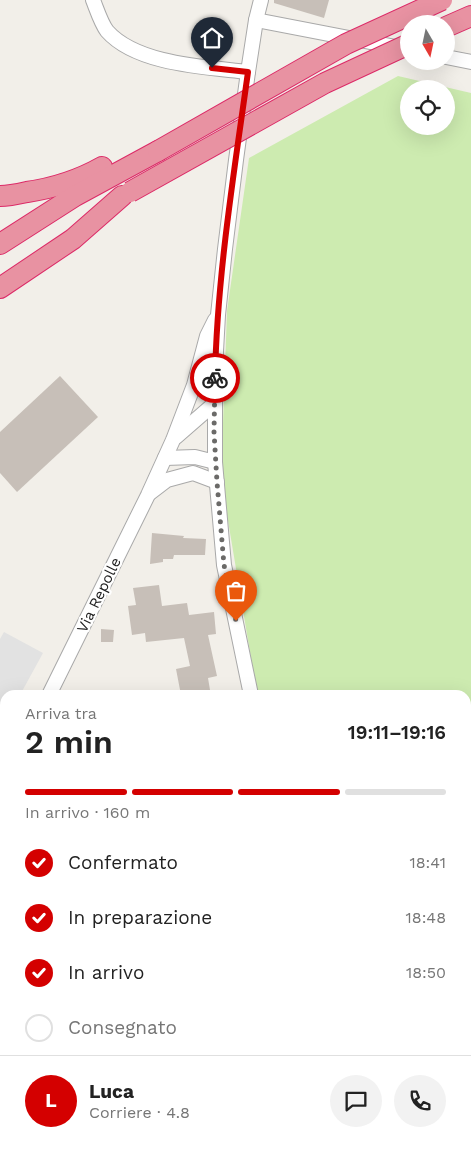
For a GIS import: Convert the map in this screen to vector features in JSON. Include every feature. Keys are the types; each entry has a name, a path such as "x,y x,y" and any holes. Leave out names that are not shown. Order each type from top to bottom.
{"highway":[{"path":"0,244 266,75 346,44 442,0"},
{"path":"455,23 471,16"},
{"path":"0,271 126,194 324,83 400,48"},
{"path":"0,196 54,188 157,144"},
{"path":"0,288 73,240 126,194"}],"street":[{"path":"93,0 106,30 129,48 176,63 248,72"},
{"path":"250,690 224,565 215,462 215,403 218,315 248,72 261,0"},
{"path":"256,20 400,48"},
{"path":"455,59 471,62"},
{"name":"Via Repolle","path":"51,690 148,495 173,440 194,385 207,336 218,315"},
{"name":"Via Repolle","path":"173,440 215,403"},
{"path":"165,458 195,457 215,462"},
{"name":"Via Repolle","path":"148,495 167,480 192,473 217,482"},
{"path":"0,788 0,806"}],"green space":[{"path":"398,76 415,80 400,80 400,135 455,135 455,89 471,93 471,690 257,690 221,479 227,311 249,158"}],"shaded area":[{"path":"4,632 43,653 23,690 0,690 0,639"}],"building":[{"path":"274,0 329,0 324,18 274,3"},
{"path":"60,376 98,417 17,492 0,473 0,432"},
{"path":"152,533 184,536 183,538 206,539 205,555 174,555 173,559 163,559 163,562 150,564"},
{"path":"159,585 162,606 187,603 189,615 214,612 216,634 208,635 217,676 208,678 210,690 180,690 176,669 190,666 184,638 146,642 145,633 132,635 128,606 136,605 133,588"},
{"path":"101,629 114,630 113,642 101,642"}],"way so far":[{"path":"215,378 214,432 224,565 236,621"}],"route":[{"path":"212,68 248,72 225,249 218,315 215,378"}]}
